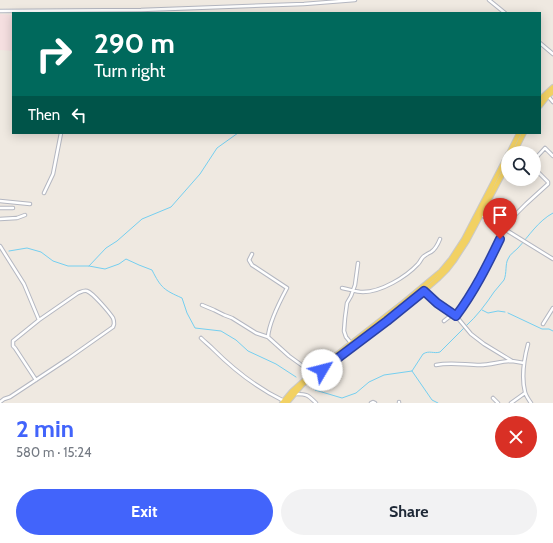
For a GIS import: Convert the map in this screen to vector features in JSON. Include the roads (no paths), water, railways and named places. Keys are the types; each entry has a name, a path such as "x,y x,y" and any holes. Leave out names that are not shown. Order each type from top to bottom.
{"main road":[{"path":"541,104 553,87"},
{"path":"541,98 553,92"},
{"path":"512,146 518,134"},
{"path":"518,146 524,134"},
{"path":"284,402 300,383 439,278 454,261 467,241 479,214 501,173"},
{"path":"284,402 303,384 387,321 423,289"}],"street":[{"path":"0,11 141,10 304,4 355,0"},
{"path":"489,0 504,12"},
{"path":"541,44 553,54"},
{"path":"547,94 553,102"},
{"path":"44,193 53,174 61,134"},
{"path":"541,152 545,148 553,156"},
{"path":"444,321 455,315 472,292 483,274 505,228 513,217 549,183 541,175"},
{"path":"0,201 30,204"},
{"path":"0,208 13,208"},
{"path":"479,214 505,228 521,240 553,259"},
{"path":"0,219 17,218 25,215"},
{"path":"342,288 363,292 374,291 394,282 419,264 423,257 433,251 440,239"},
{"path":"0,246 24,284 39,320"},
{"path":"252,254 249,260 252,265 287,288 269,329 268,337"},
{"path":"351,343 346,337 344,331 347,303 355,285 358,263"},
{"path":"423,289 437,303 455,315 467,327 471,334 484,344 512,361"},
{"path":"0,402 36,380 113,327 113,318 89,292 82,291 78,293 39,320 13,341 13,346 36,380"},
{"path":"202,306 232,318 256,333 268,337 312,374"},
{"path":"543,324 553,308"},
{"path":"202,338 223,360 251,382 284,402"},
{"path":"528,344 524,363 523,380 525,393 531,403"},
{"path":"436,365 447,363 482,365 506,361 524,363"},
{"path":"511,403 525,393"},
{"path":"294,394 309,396 316,403"},
{"path":"493,398 498,403"},
{"path":"371,403 376,403"}],"waterway":[{"path":"89,266 106,248 117,241 142,219 171,207 200,174 217,148 237,134"},
{"path":"466,326 481,310 504,280 507,261 510,256 538,224 553,213"},
{"path":"9,251 27,248 41,252 53,261 68,266 89,266 105,269 119,264 126,259 152,270 164,288 182,298 187,313 195,328 221,331 236,340 248,351 276,364 296,377"},
{"path":"482,310 488,313 498,311 505,312"},
{"path":"508,313 542,329 549,329 553,331"},
{"path":"315,390 342,398 356,393 369,382 384,375 412,371 423,354 427,352 440,352 464,328"},
{"path":"412,371 432,400 438,403"}]}
